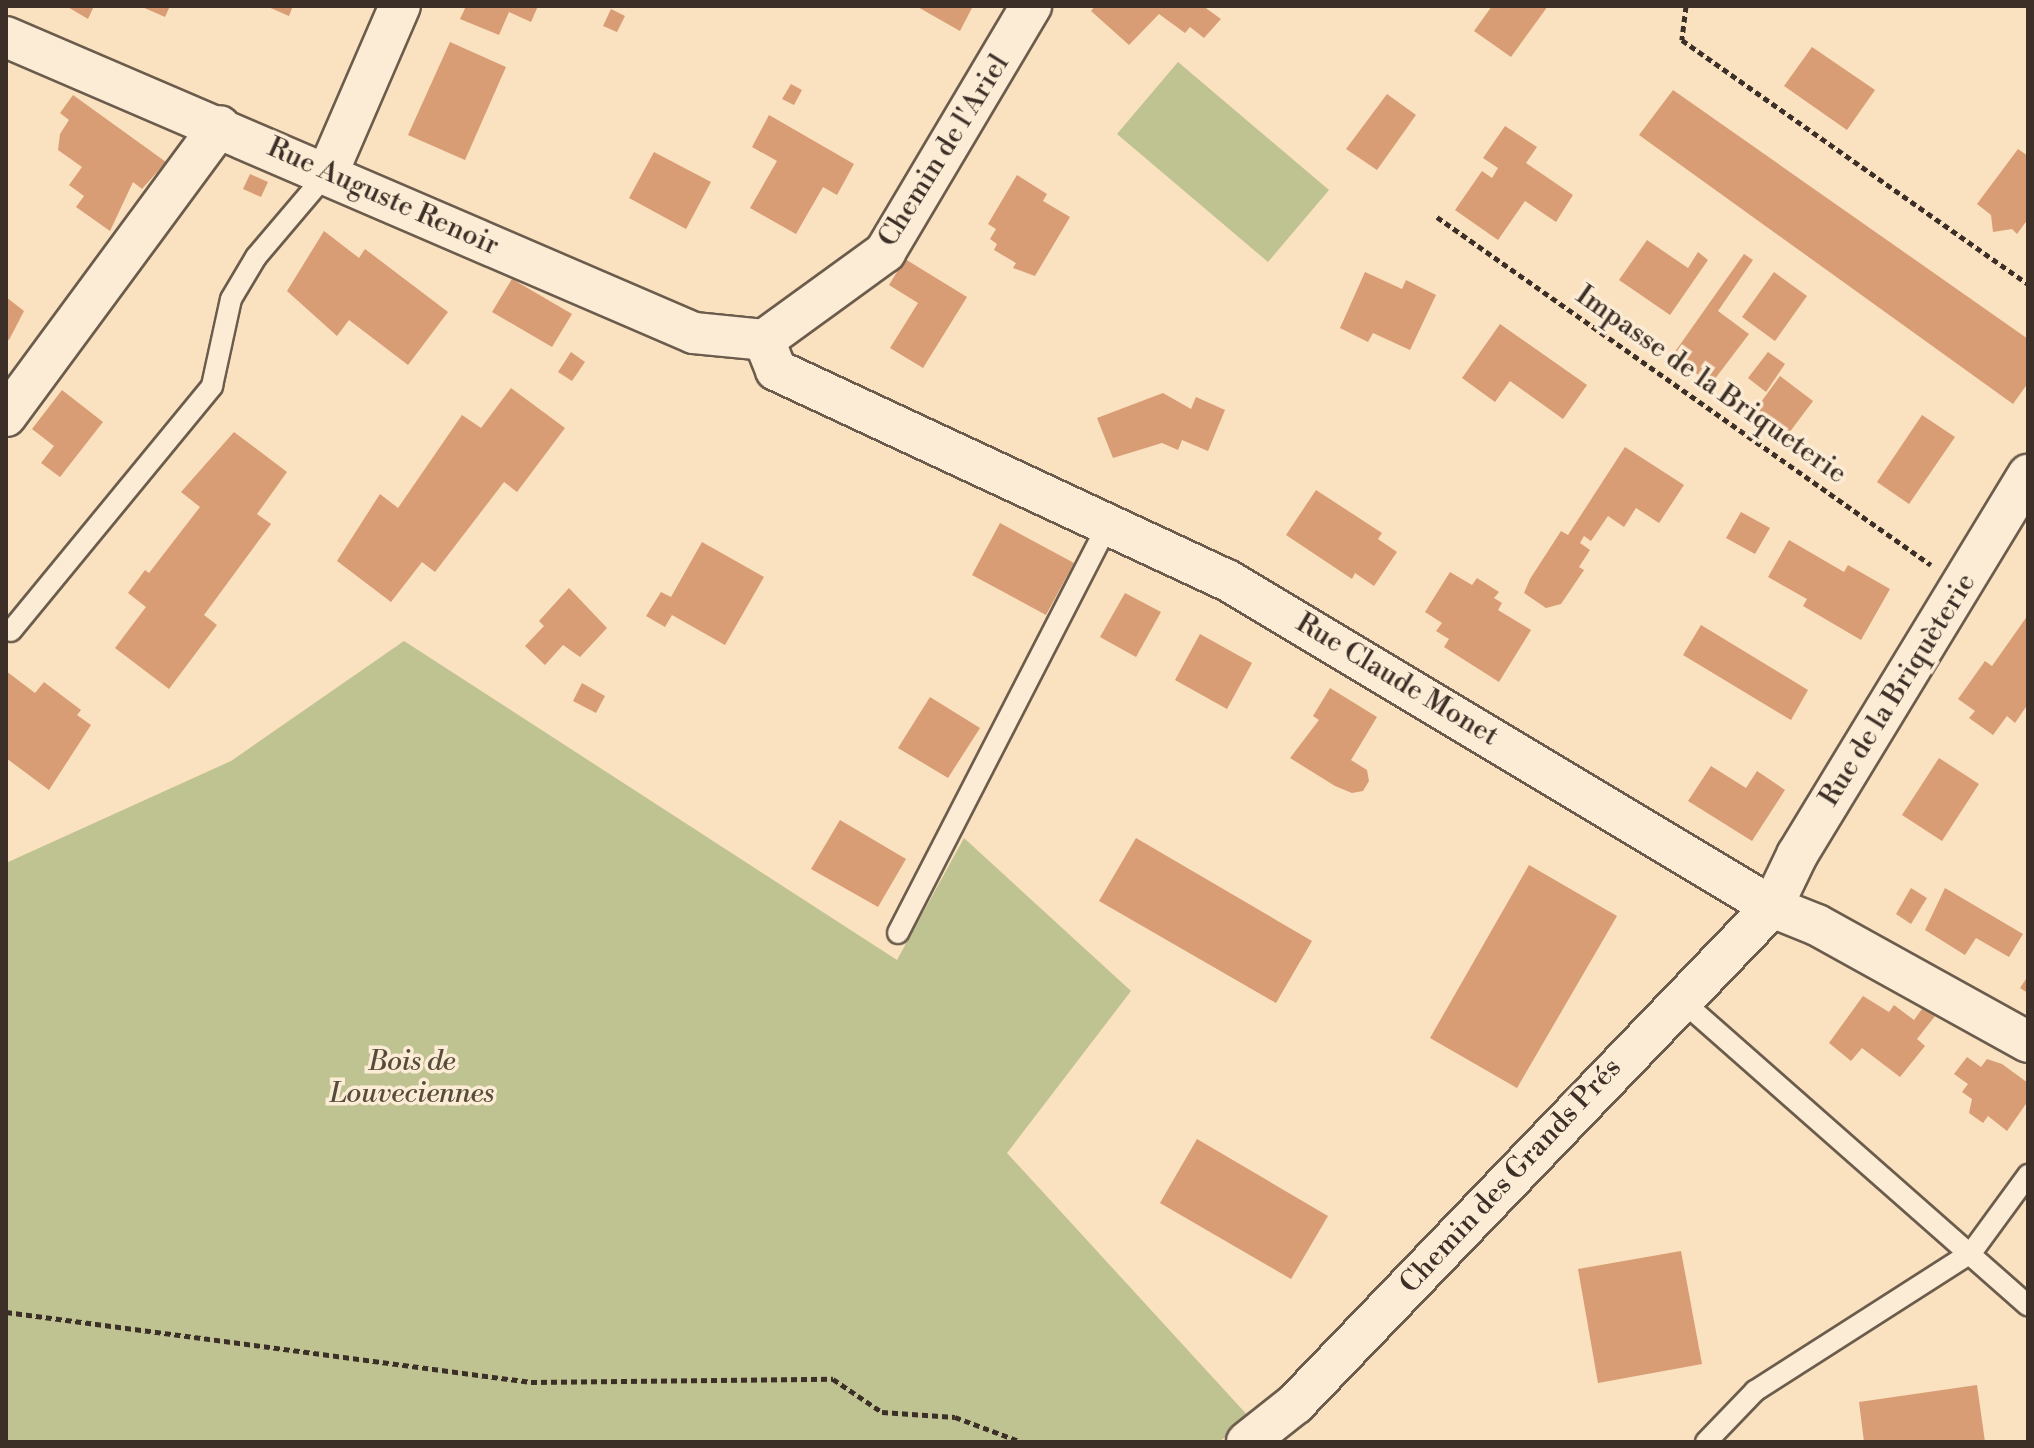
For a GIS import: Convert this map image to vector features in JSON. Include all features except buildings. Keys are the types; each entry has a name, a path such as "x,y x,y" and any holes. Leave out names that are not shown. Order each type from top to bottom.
{"street":[{"path":"328,172 400,6"},
{"name":"Chemin de l'Ariel","path":"764,340 885,252 1031,6"},
{"name":"Rue Auguste Renoir","path":"6,37 328,172 694,333 764,340"},
{"path":"6,416 220,126"},
{"name":"Rue Claude Monet","path":"764,340 776,370 1269,602 1772,907 1817,925 2028,1042"},
{"name":"Rue de la Briquèterie","path":"1772,907 1797,855 2028,475"},
{"name":"Chemin des Grands Prés","path":"1247,1442 1295,1404 1679,998 1772,907"}],"lane":[{"path":"11,631 212,386 231,299 256,257 328,172"},
{"path":"898,933 1108,524"},
{"path":"1679,998 2028,1306"},
{"path":"1706,1442 1755,1391 1971,1253 2028,1175"}],"path":[{"path":"1686,6 1682,40 2028,284"},
{"name":"Impasse de la Briqueterie","path":"1437,217 1962,587"},
{"path":"6,1312 531,1382 833,1379 882,1412 955,1417 1022,1442"}],"green space":[{"path":"1178,62 1329,190 1268,262 1117,134"},
{"name":"Bois de Louveciennes","path":"404,641 897,960 964,838 1131,991 1007,1153 1250,1418 1219,1442 6,1442 6,863 231,761"}]}
